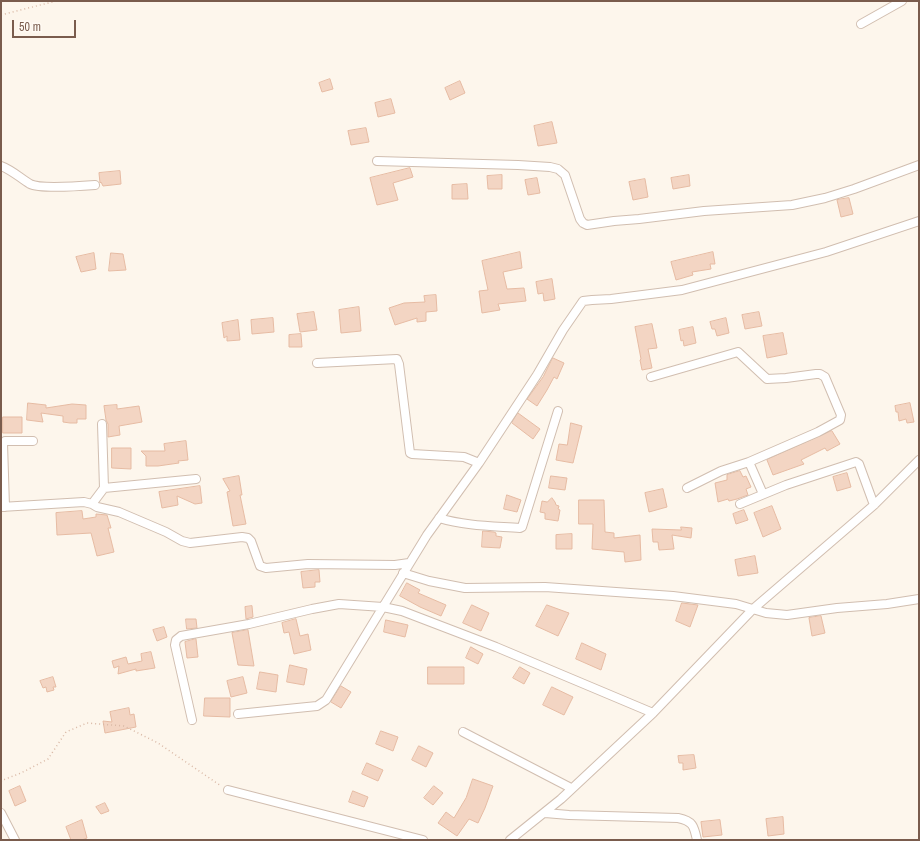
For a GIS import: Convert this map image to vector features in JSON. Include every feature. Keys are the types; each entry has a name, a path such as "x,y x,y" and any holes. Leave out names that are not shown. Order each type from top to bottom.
{"street":[{"path":"861,24 902,1"},
{"path":"377,161 518,165 558,169 565,175 580,219 587,225 704,211 792,205 824,198 854,189 919,165"},
{"path":"1,166 15,172 32,185 95,185"},
{"path":"238,714 317,706 323,703 329,696 410,563 439,518 479,463 537,375 563,330 583,301 611,300 682,290 826,252 919,221"},
{"path":"651,377 738,352 767,379 816,374 820,374 825,377 841,415 840,420 818,432 749,462 721,471 687,488"},
{"path":"318,363 397,359 400,364 410,453 464,457 479,463"},
{"path":"439,518 480,526 522,527 558,411"},
{"path":"92,504 104,488 102,424"},
{"path":"32,441 5,441 2,443 3,507 84,502 97,507 119,512 166,532 182,541 190,543 239,536 248,538 251,541 260,566 266,568 308,564 382,565 410,563"},
{"path":"510,840 544,813 653,713 753,609 874,505 919,460"},
{"path":"749,462 763,494"},
{"path":"740,504 763,494 856,462 859,464 874,505"},
{"path":"104,488 196,480"},
{"path":"403,574 465,588 545,587 666,596 736,604 766,613 787,615 919,599"},
{"path":"192,720 175,645 178,638 181,636 249,624 312,608 339,604 383,607 402,611 496,646 653,713"},
{"path":"463,732 571,788"},
{"path":"228,790 423,840"},
{"path":"1,813 15,840"},
{"path":"544,813 678,818 690,822 694,827 697,840"}],"path":[{"path":"1,15 56,1"},
{"path":"1,782 48,759 66,732 87,723 124,726 158,743 228,790"}],"building":[{"path":"330,79 333,89 322,92 319,83"},
{"path":"460,81 465,93 450,100 445,88"},
{"path":"391,99 395,113 378,117 375,103"},
{"path":"552,122 557,143 538,146 534,126"},
{"path":"366,128 369,142 351,145 348,131"},
{"path":"410,168 413,177 393,183 398,200 377,205 370,178"},
{"path":"120,171 121,184 103,186 101,182 100,183 99,173"},
{"path":"502,175 502,189 488,189 487,176"},
{"path":"689,175 690,186 673,189 671,178"},
{"path":"537,178 540,193 528,195 525,180"},
{"path":"645,179 648,197 633,200 629,182"},
{"path":"467,184 468,199 452,199 452,185"},
{"path":"849,198 853,214 841,217 837,200"},
{"path":"520,252 522,268 503,272 507,289 524,288 526,301 498,304 500,310 482,313 479,291 488,290 482,261"},
{"path":"713,252 715,264 710,264 711,269 692,272 693,275 676,280 671,262"},
{"path":"94,253 96,269 81,272 76,257"},
{"path":"111,253 123,254 126,270 109,271"},
{"path":"552,279 555,299 544,301 543,293 538,294 536,282"},
{"path":"436,295 437,311 426,312 426,321 417,322 417,318 395,325 389,308 404,303 425,302 424,296"},
{"path":"359,307 361,331 341,333 339,310"},
{"path":"314,312 317,330 300,332 297,314"},
{"path":"759,312 762,326 745,329 742,315"},
{"path":"273,318 274,332 252,334 251,320"},
{"path":"726,318 729,333 717,336 715,329 712,329 710,322"},
{"path":"238,320 240,340 227,341 227,336 224,338 222,323"},
{"path":"652,324 657,348 648,349 652,368 642,370 635,327"},
{"path":"693,327 696,343 684,346 683,340 681,341 679,330"},
{"path":"783,333 787,354 767,358 763,336"},
{"path":"301,334 302,347 289,347 289,335"},
{"path":"553,358 564,363 557,379 554,377 537,406 527,399 543,377"},
{"path":"28,403 46,405 46,408 72,404 86,405 86,419 77,419 77,423 70,423 63,422 63,416 41,413 43,422 27,420"},
{"path":"910,403 914,422 907,423 906,419 899,421 898,412 896,412 895,406"},
{"path":"117,405 117,409 139,406 142,422 119,426 120,435 108,437 108,424 104,406"},
{"path":"518,413 540,429 533,439 512,423"},
{"path":"3,417 22,417 22,433 3,433"},
{"path":"571,423 582,426 573,463 556,460 559,444 567,445"},
{"path":"832,431 840,444 827,451 825,448 801,460 804,464 773,475 767,460"},
{"path":"186,441 188,460 158,466 146,466 146,456 141,451 165,451 164,444"},
{"path":"112,448 131,448 131,469 112,468"},
{"path":"740,471 743,477 746,476 751,487 746,489 748,495 729,501 728,499 718,502 715,483 727,480 727,475"},
{"path":"847,473 851,487 837,491 833,477"},
{"path":"239,476 242,495 240,495 246,524 233,526 227,492 230,491 223,479"},
{"path":"551,476 567,478 565,490 549,488"},
{"path":"200,486 202,503 195,504 177,496 178,505 162,508 159,492"},
{"path":"663,489 667,507 649,512 645,493"},
{"path":"507,495 521,500 517,512 504,509"},
{"path":"552,498 556,505 559,506 558,509 560,510 558,521 545,519 545,513 540,512 542,501 547,502"},
{"path":"579,500 604,500 605,532 614,533 614,538 640,535 641,560 625,562 624,552 592,549 593,524 579,524"},
{"path":"772,506 781,529 763,537 754,513"},
{"path":"744,510 748,520 736,524 733,514"},
{"path":"82,511 83,519 96,517 96,514 107,515 111,528 108,528 114,552 97,556 91,533 57,535 56,513"},
{"path":"681,527 692,528 691,538 672,535 674,549 659,550 658,542 653,542 652,529 681,530"},
{"path":"483,531 494,532 496,533 496,536 502,537 500,548 482,547"},
{"path":"572,534 572,549 556,549 556,535"},
{"path":"755,556 758,573 738,576 735,560"},
{"path":"319,570 320,582 315,582 315,587 303,588 301,572"},
{"path":"407,583 420,590 418,593 446,605 441,616 400,596"},
{"path":"682,603 698,605 690,627 676,621"},
{"path":"472,605 489,613 481,631 463,623"},
{"path":"547,605 569,613 558,636 536,626"},
{"path":"252,606 253,617 246,619 245,607"},
{"path":"821,616 825,633 812,636 809,618"},
{"path":"186,619 196,619 197,628 187,629"},
{"path":"296,619 300,636 308,634 311,650 294,654 289,632 284,633 282,623"},
{"path":"386,620 408,625 405,637 384,632"},
{"path":"164,627 167,637 157,641 153,630"},
{"path":"248,630 254,666 238,665 232,633"},
{"path":"196,639 198,657 187,658 185,642"},
{"path":"582,643 606,654 601,670 576,659"},
{"path":"471,647 483,654 478,664 466,658"},
{"path":"151,652 155,668 136,671 136,669 118,674 119,666 114,668 112,661 126,657 128,664 142,661 141,654"},
{"path":"290,665 307,669 304,685 287,682"},
{"path":"428,667 464,667 464,684 428,684"},
{"path":"520,667 530,673 524,684 513,678"},
{"path":"260,672 278,675 276,692 257,689"},
{"path":"53,677 56,687 53,687 54,690 47,692 46,687 43,688 40,681"},
{"path":"243,677 247,693 231,697 227,681"},
{"path":"341,686 351,692 341,708 331,702"},
{"path":"552,687 573,697 564,715 543,705"},
{"path":"205,698 230,698 230,717 204,716"},
{"path":"129,708 130,715 134,714 136,727 105,733 103,721 112,722 110,712"},
{"path":"381,731 398,737 393,751 376,744"},
{"path":"419,746 433,753 426,767 412,760"},
{"path":"694,755 696,768 683,770 683,763 679,763 678,756"},
{"path":"367,763 383,770 378,781 362,774"},
{"path":"473,779 493,786 478,823 469,819 457,836 438,823 446,812 454,818 466,798"},
{"path":"20,786 26,801 15,806 9,791"},
{"path":"434,786 443,793 433,805 424,798"},
{"path":"353,791 368,797 364,807 349,802"},
{"path":"105,803 109,811 101,814 96,807"},
{"path":"783,817 784,834 768,836 766,819"},
{"path":"82,820 87,838 82,840 71,840 66,827"},
{"path":"720,820 722,835 703,837 701,822"}]}
